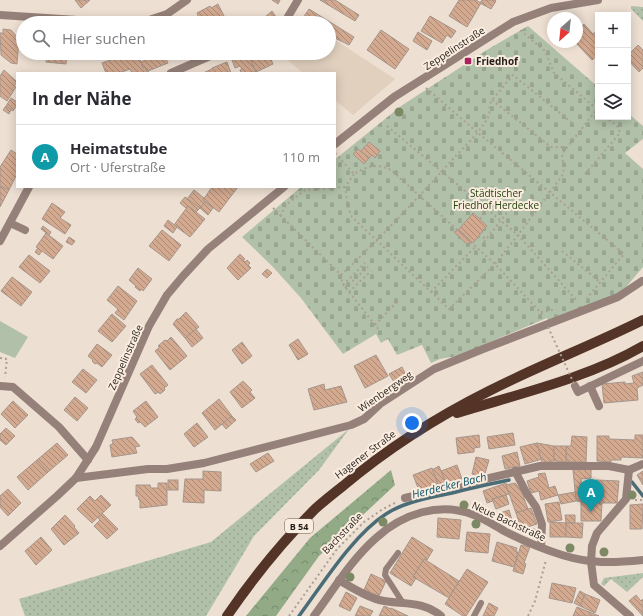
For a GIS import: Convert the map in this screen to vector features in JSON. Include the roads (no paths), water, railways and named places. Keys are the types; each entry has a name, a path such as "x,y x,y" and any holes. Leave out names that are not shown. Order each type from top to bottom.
{"main road":[{"name":"Hagener Straße","path":"227,616 243,592 281,545 316,508 387,450 436,419 490,390 643,320"},
{"name":"B 54","path":"436,419 577,375 625,356 643,346"}],"street":[{"path":"162,16 187,0"},
{"path":"288,16 298,0"},
{"name":"Zeppelinstraße","path":"336,143 394,98 513,22 551,8 598,0"},
{"path":"0,15 16,16"},
{"path":"173,72 201,60"},
{"path":"0,241 29,188"},
{"name":"Zeppelinstraße","path":"0,546 76,478 88,460 100,438 149,326 167,295 208,249 283,188"},
{"path":"10,223 25,230"},
{"name":"Wienbergweg","path":"76,478 148,469 179,468 204,463 351,425 364,419 380,404 434,369 618,297 642,280"},
{"path":"575,386 578,392 643,361"},
{"path":"0,386 14,387 59,427 88,460"},
{"path":"590,386 599,406"},
{"path":"405,498 540,466 609,466 629,470 643,464"},
{"path":"629,470 626,499 597,533 592,546 591,562 594,585 630,616"},
{"path":"515,471 527,494 536,507 542,524 545,549"},
{"name":"Neue Bachstraße","path":"314,616 359,555 376,538 394,524 414,514 427,511 453,509 474,515 545,549 591,562 614,563 643,560"},
{"path":"340,580 379,600 423,605 441,616"}],"lane":[{"path":"398,553 386,568 385,575 403,602"},
{"path":"474,616 481,603"}],"waterway":[{"name":"Herdecker Bach","path":"299,616 350,547 362,534 386,514 418,500 509,480"},
{"name":"Herdecker Bach","path":"632,482 643,496"}],"place":[{"name":"Friedhof","path":"468,61"},
{"name":"Heimatstube","path":"591,512"}],"park label":[{"name":"Städtischer Friedhof Herdecke","path":"496,198"}]}
